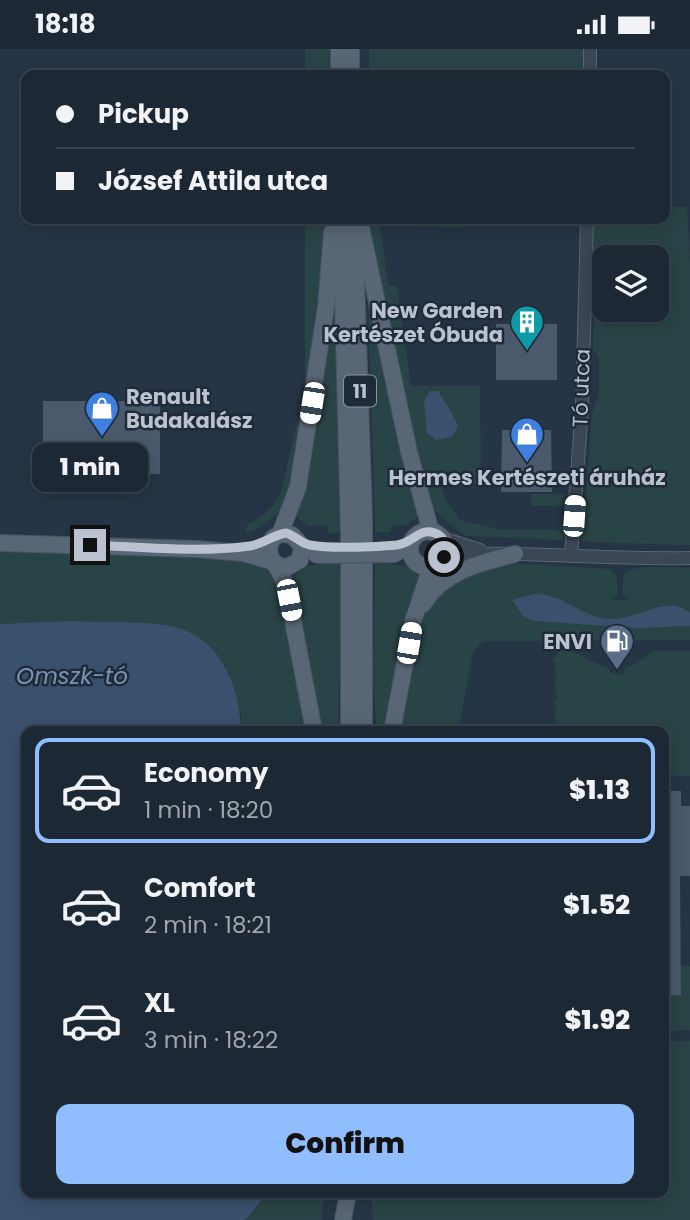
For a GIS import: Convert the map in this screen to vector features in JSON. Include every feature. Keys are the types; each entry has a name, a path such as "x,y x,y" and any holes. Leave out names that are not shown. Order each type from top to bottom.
{"main road":[{"path":"339,49 339,70"},
{"path":"351,49 351,70"},
{"path":"313,726 289,600 283,578 268,549 277,536 298,487 326,307 333,224"},
{"name":"11","path":"341,224 349,533 349,726"},
{"name":"11","path":"356,224 364,516 364,726"},
{"path":"357,224 409,451 436,535 446,549 437,563 413,621 394,726"},
{"path":"404,549 420,533 436,535"},
{"path":"196,549 253,545 277,536 292,535 311,548 404,549 420,565 437,563"},
{"path":"0,543 243,552 286,568 300,560 311,548"},
{"path":"413,621 434,588 460,570 515,554"},
{"path":"343,1220 348,1198"},
{"path":"349,1198 350,1220"}],"street":[{"path":"590,49 590,70"},
{"name":"Tó utca","path":"571,556 582,407 587,224"},
{"path":"436,535 466,547 515,554"},
{"path":"437,563 459,555 690,558"},
{"path":"653,559 690,564"}],"green space":[{"path":"305,49 331,49 331,70 305,70"},
{"path":"369,49 585,49 585,70 369,70"},
{"path":"670,207 687,207 690,264 690,545 584,542 579,537 586,492 592,413 599,394 599,357 593,350 595,322 669,322 669,245 592,245 592,275 590,270 593,224 670,224"},
{"path":"305,224 328,224 316,351 299,451 285,509 257,529 245,532 248,524 267,511 281,493 305,386"},
{"path":"370,224 465,224 465,228 380,225 388,286 397,286 411,386 480,386 481,484 441,485 446,501 460,520 502,530 559,530 560,524 567,526 567,536 561,540 467,536 434,509 427,500 383,302"},
{"path":"370,294 424,512 406,525 391,526 391,532 375,532"},
{"path":"335,309 338,310 347,532 328,533 328,525 308,526 294,514"},
{"path":"531,494 568,494 566,506 531,506"},
{"path":"0,551 230,556 247,560 269,573 280,587 306,726 241,726 241,713 114,624 0,624"},
{"path":"375,558 391,558 392,565 408,566 421,578 407,607 387,726 375,726"},
{"path":"324,559 339,560 341,596 338,726 320,726 290,579 307,566 324,564"},
{"path":"502,563 610,569 617,577 617,596 613,596 613,599 627,601 628,596 623,596 623,581 624,575 631,570 656,567 690,568 690,640 483,641 473,652 459,726 400,726 420,617 430,600 449,582"},
{"path":"560,650 573,652 608,667 611,673 622,674 626,667 632,666 653,651 690,651 690,776 669,775 669,726 553,726 557,712 554,709 557,706 553,702 557,698 554,685 557,682 554,679 557,675 554,668 557,664 554,662 549,666"},
{"path":"681,966 690,966 690,1030 669,1031 669,995 681,995"},
{"path":"669,1041 690,1041 690,1220 373,1220 371,1198 669,1198"},
{"path":"262,1198 324,1198 322,1220 245,1220"}],"water":[{"path":"430,391 438,391 454,418 458,427 452,437 436,440 427,433 424,401"},
{"path":"534,594 555,598 594,616 616,619 663,606 673,606 690,613 690,626 639,628 534,621 523,616 512,600"},
{"name":"Omszk-tó","path":"128,622 182,629 197,636 219,657 233,685 241,726 21,726 21,1198 262,1198 245,1220 0,1220 0,624"}],"building":[{"name":"New Garden Kertészet Óbuda","path":"496,324 557,324 557,380 496,380"},
{"name":"Renault Budakalász","path":"43,401 160,401 160,474 43,474"},
{"name":"Hermes Kertészeti áruház","path":"502,430 551,430 552,492 501,492"},
{"path":"669,791 681,791 681,806 690,806 690,876 680,876 681,995 669,995"}],"place":[{"name":"New Garden Kertészet Óbuda","path":"527,352"},
{"name":"Renault Budakalász","path":"102,438"},
{"name":"Hermes Kertészeti áruház","path":"527,464"},
{"name":"ENVI","path":"617,671"}],"route":[{"path":"90,545 196,549 253,545 286,533 300,542 316,546 396,545 412,541 428,531 438,534 443,540 446,549 444,557"}]}
